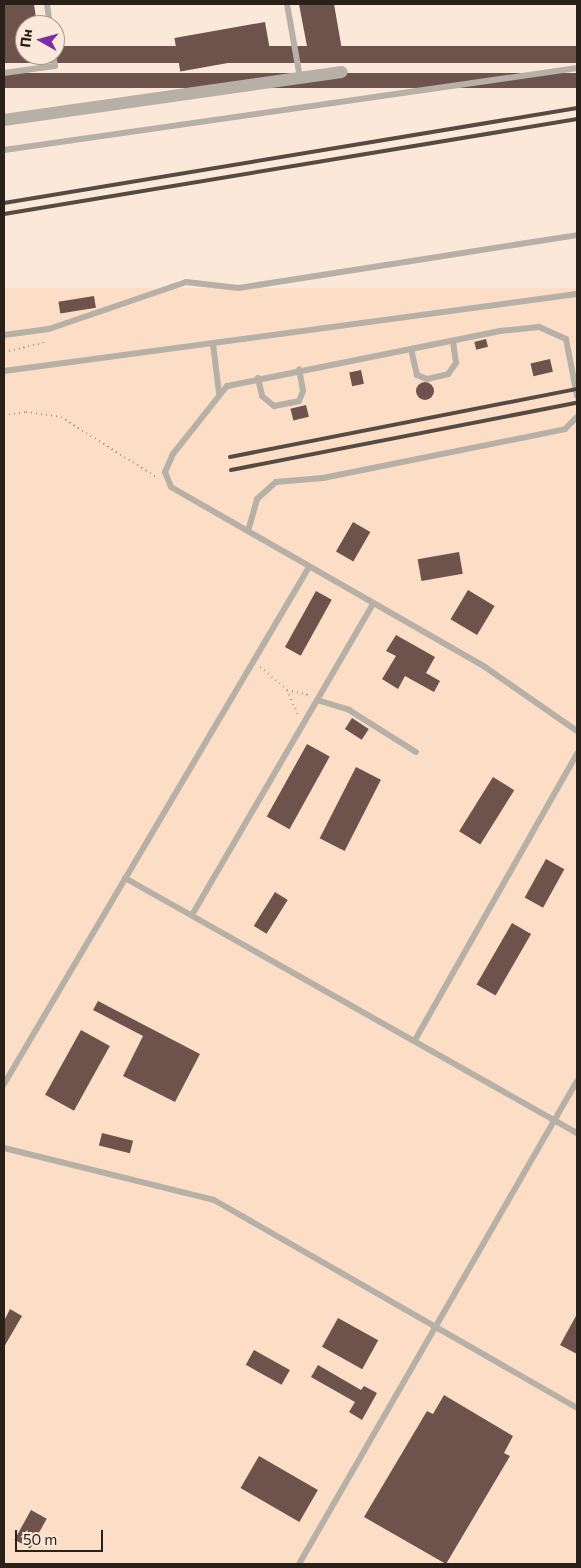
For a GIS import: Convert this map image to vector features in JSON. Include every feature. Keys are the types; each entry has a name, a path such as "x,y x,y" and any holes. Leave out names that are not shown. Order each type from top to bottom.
{"street":[{"path":"4,120 342,72"}],"lane":[{"path":"287,4 300,78"},
{"path":"4,73 55,65"},
{"path":"4,150 577,68"},
{"path":"4,335 49,329 186,282 238,288 577,235"},
{"path":"4,371 577,294"},
{"path":"577,396 566,339 554,331 520,329 299,369 227,386 219,393 173,454 165,472 171,487 485,667 577,731"},
{"path":"411,349 417,375 427,379 448,374 456,363 453,342"},
{"path":"213,344 219,393"},
{"path":"258,378 262,396 274,406 299,401 303,391 299,369"},
{"path":"248,531 256,499 276,482 323,478 565,429 577,417"},
{"path":"4,1084 309,567"},
{"path":"192,916 373,604"},
{"path":"317,700 349,710 416,752"},
{"path":"415,1040 577,754"},
{"path":"125,878 577,1133"},
{"path":"300,1564 577,1082"},
{"path":"4,1148 214,1200 577,1408"}],"path":[{"path":"4,352 43,343 49,329"},
{"path":"4,415 26,412 61,417 171,487"},
{"path":"254,659 287,690 317,700"},
{"path":"287,690 300,729"}],"shaded area":[{"path":"4,288 577,288 577,1564 4,1564"}],"building":[{"path":"4,4 34,4 36,15 15,15 15,58 4,60"},
{"path":"299,4 334,4 342,50 309,57"},
{"path":"265,22 271,55 180,71 174,38"},
{"path":"4,46 15,46 15,63 4,63"},
{"path":"65,46 577,46 577,63 65,63"},
{"path":"4,73 577,73 577,88 4,88"},
{"path":"94,296 96,308 60,313 58,302"},
{"path":"486,339 488,347 476,350 474,342"},
{"path":"550,359 553,372 533,376 531,363"},
{"path":"361,370 364,384 352,386 349,372"},
{"path":"421,382 429,382 434,387 432,398 421,400 416,395 416,387"},
{"path":"306,405 309,417 293,421 290,409"},
{"path":"353,522 370,532 353,561 336,551"},
{"path":"459,552 463,574 421,581 418,559"},
{"path":"468,590 495,606 477,635 450,619"},
{"path":"316,591 332,600 301,656 285,647"},
{"path":"396,635 435,657 426,673 440,681 434,692 405,676 398,689 382,679 396,656 386,651"},
{"path":"352,718 369,729 362,740 345,729"},
{"path":"307,744 330,757 290,829 267,817"},
{"path":"356,767 381,780 345,851 320,838"},
{"path":"493,777 514,790 480,845 459,831"},
{"path":"546,859 564,869 543,908 525,897"},
{"path":"275,892 288,900 267,934 254,926"},
{"path":"512,923 531,934 496,995 476,984"},
{"path":"98,1001 200,1054 175,1102 123,1076 143,1036 93,1010"},
{"path":"81,1030 110,1046 74,1111 45,1095"},
{"path":"102,1133 133,1141 130,1153 99,1146"},
{"path":"10,1309 22,1316 4,1347 4,1321"},
{"path":"577,1314 577,1354 560,1345"},
{"path":"338,1318 378,1340 362,1369 322,1347"},
{"path":"254,1350 290,1370 282,1385 246,1365"},
{"path":"318,1365 361,1390 364,1386 377,1393 362,1420 349,1412 355,1402 311,1377"},
{"path":"444,1395 513,1436 504,1453 510,1456 446,1564 364,1517 427,1411 433,1414"},
{"path":"259,1456 318,1490 299,1522 240,1488"},
{"path":"31,1510 47,1519 30,1548 15,1540"}],"railway":[{"path":"4,203 577,108"},
{"path":"4,214 577,119"},
{"path":"230,457 577,389"},
{"path":"231,470 577,403"}]}
